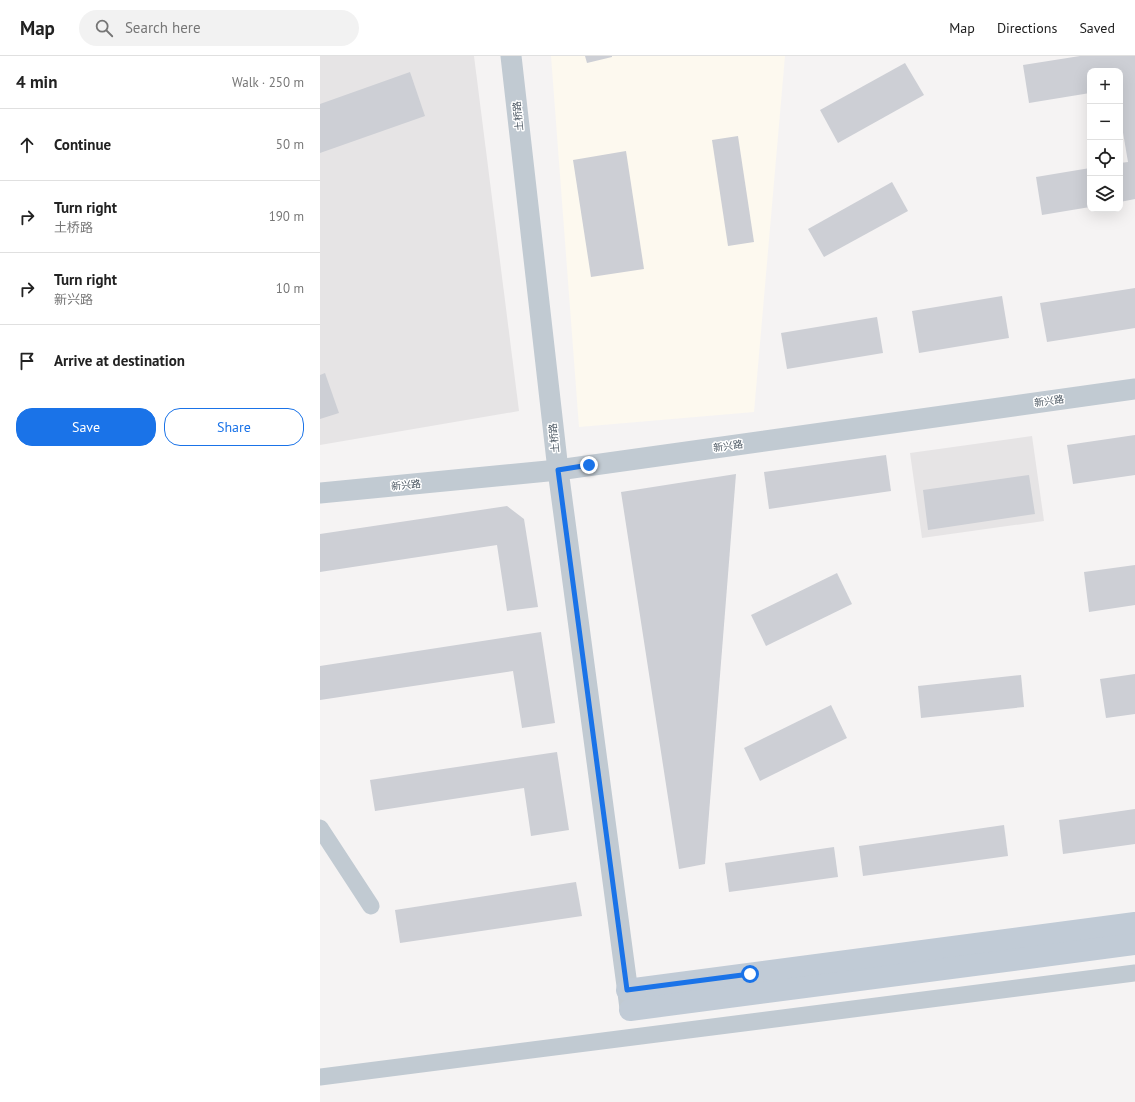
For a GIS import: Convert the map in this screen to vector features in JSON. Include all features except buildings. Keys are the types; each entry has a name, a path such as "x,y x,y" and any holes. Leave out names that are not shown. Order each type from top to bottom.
{"main road":[{"path":"629,1000 1135,923"},
{"path":"629,1000 1135,944"}],"street":[{"name":"土桥路","path":"511,56 558,470 629,1000"},
{"name":"新兴路","path":"320,493 558,470 1135,389"},
{"path":"320,828 371,906"},
{"path":"320,1077 1135,973"}],"shaded area":[{"path":"320,56 474,56 519,411 320,445"},
{"path":"551,56 785,56 754,412 579,427"},
{"path":"1032,436 1044,521 922,538 910,453"}],"route":[{"path":"589,465 558,470 627,990 750,974"}]}
